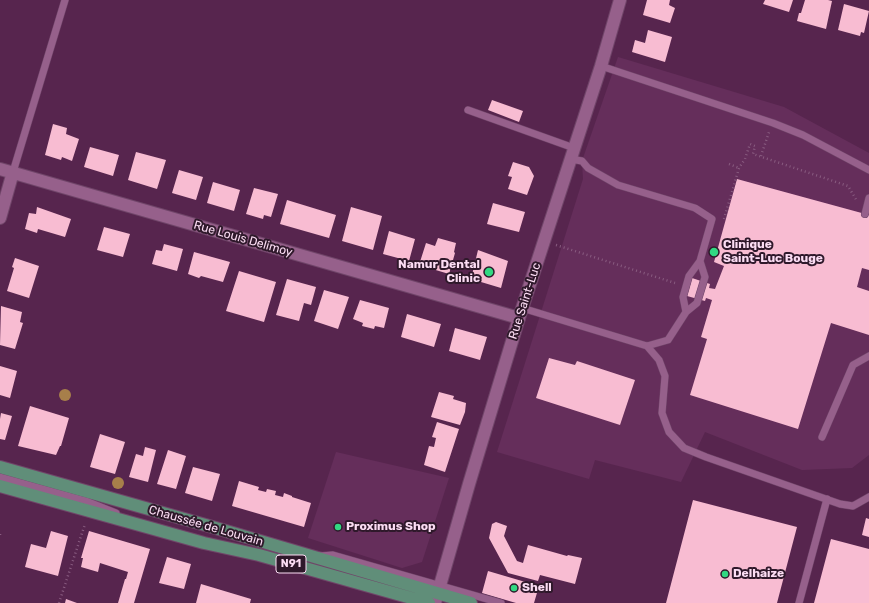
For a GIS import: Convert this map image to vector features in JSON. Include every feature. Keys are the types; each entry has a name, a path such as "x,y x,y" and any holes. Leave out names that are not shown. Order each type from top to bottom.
{"main road":[{"name":"Chaussée de Louvain","path":"0,468 471,603"},
{"name":"Chaussée de Louvain","path":"0,486 204,543 259,555 429,603"}],"street":[{"name":"Rue Saint-Luc","path":"438,594 469,484 521,313 601,66 620,0"},
{"name":"Rue Louis Delimoy","path":"0,168 521,313"},
{"path":"0,218 14,172"}],"lane":[{"path":"14,172 65,0"},
{"path":"601,66 773,123 803,135 869,170"},
{"path":"468,110 573,153 582,160 588,168 618,185 695,208 712,219 700,261 689,276 686,286 683,297 686,312"},
{"path":"865,214 869,198"},
{"path":"521,313 648,346 668,340 686,312 697,304 705,277 700,261"},
{"path":"648,346 659,360 665,376 662,413 669,432 684,448 840,504 853,506 869,497"},
{"path":"822,437 853,365 869,356"},
{"name":"Chaussée de Louvain","path":"0,477 86,501 152,528"},
{"path":"799,603 827,499"},
{"name":"Chaussée de Louvain","path":"86,501 125,503"},
{"path":"438,594 502,603"}],"path":[{"path":"761,156 773,123"},
{"path":"745,159 750,144 755,146 753,154 848,186 865,214"},
{"path":"729,164 739,168"},
{"path":"544,242 584,253 686,286"},
{"path":"58,603 87,520"}],"shaded area":[{"name":"Clinique Saint-Luc Bouge","path":"618,57 784,107 869,153 869,455 852,468 802,470 705,432 681,482 595,460 589,479 497,452 583,179 582,161"},
{"path":"336,452 449,478 422,562 402,568 308,538"}],"building":[{"path":"647,0 670,0 669,5 675,8 670,23 643,15"},
{"path":"765,0 793,0 789,12 763,4"},
{"path":"805,0 832,1 826,29 797,21"},
{"path":"844,4 869,11 864,33 861,32 860,36 838,30"},
{"path":"648,30 672,37 665,62 632,52 635,40 645,43"},
{"path":"492,100 523,111 519,122 488,110"},
{"path":"53,124 67,128 66,134 79,139 72,161 62,157 61,160 45,155"},
{"path":"90,147 119,155 113,176 84,167"},
{"path":"136,152 166,160 157,189 128,180"},
{"path":"513,162 529,167 534,176 527,195 508,189 512,177 508,176"},
{"path":"179,170 203,177 196,200 172,193"},
{"path":"737,179 869,215 869,270 862,268 857,287 869,291 869,335 831,323 798,429 690,395 707,339 701,337 712,300 706,298 705,301 687,296 692,278 710,284 709,288 715,289 724,266 714,262"},
{"path":"213,182 240,190 234,211 207,203"},
{"path":"254,188 278,194 271,217 264,215 263,219 246,214"},
{"path":"287,200 336,215 329,238 280,224"},
{"path":"493,203 525,212 519,232 487,224"},
{"path":"37,207 71,219 65,237 38,229 37,233 25,229 29,213 36,214"},
{"path":"351,207 382,216 373,250 342,241"},
{"path":"104,227 130,234 123,257 97,250"},
{"path":"389,231 415,239 409,261 383,254"},
{"path":"438,238 456,243 455,253 449,274 419,265 426,243 435,246"},
{"path":"164,244 183,249 177,271 152,264 156,250 162,251"},
{"path":"478,250 508,261 501,288 471,279"},
{"path":"194,252 230,262 223,282 201,276 199,278 188,274"},
{"path":"15,258 39,266 29,298 7,291 14,268 12,267"},
{"path":"239,271 276,282 264,322 226,311"},
{"path":"287,279 316,287 311,305 304,303 299,321 276,315"},
{"path":"324,290 349,297 338,329 314,321"},
{"path":"360,300 389,308 384,328 375,326 374,329 362,326 363,323 353,319"},
{"path":"1,306 22,312 20,322 23,323 15,349 0,345"},
{"path":"407,314 441,324 434,347 401,337"},
{"path":"455,328 487,337 480,360 449,351"},
{"path":"549,358 575,365 577,361 635,380 620,425 536,398"},
{"path":"0,366 17,371 10,398 0,395"},
{"path":"439,392 454,396 453,399 466,403 465,412 460,425 431,417"},
{"path":"30,406 69,418 61,446 56,455 18,446"},
{"path":"1,413 12,416 5,440 0,439"},
{"path":"437,422 459,429 445,472 424,465 429,446 434,447 436,438 432,437"},
{"path":"100,434 125,442 115,474 90,467"},
{"path":"145,447 156,450 148,482 129,477 136,454 143,456"},
{"path":"168,450 186,456 176,489 157,484"},
{"path":"193,467 220,474 212,501 185,493"},
{"path":"239,481 259,487 258,490 266,492 267,489 276,491 275,495 283,497 284,493 311,503 304,527 232,506"},
{"path":"693,500 797,527 777,603 666,603"},
{"path":"866,518 869,519 869,537 862,535"},
{"path":"496,522 507,526 504,536 517,561 523,563 528,545 567,556 582,558 575,584 540,575 538,581 508,573 489,538 492,524"},
{"path":"51,531 68,536 58,576 25,567 31,544 46,548"},
{"path":"89,531 150,549 134,603 118,603 128,572 100,563 98,572 81,567 83,558 81,558"},
{"path":"831,539 869,549 869,603 814,603"},
{"path":"167,557 191,564 184,589 159,583"},
{"path":"488,571 539,586 534,603 516,603 482,593"},
{"path":"201,584 251,599 250,603 196,603"},
{"path":"66,599 77,603 65,603"}],"place":[{"name":"Clinique Saint-Luc Bouge","path":"714,252"},
{"name":"Namur Dental Clinic","path":"489,272"},
{"name":"Proximus Shop","path":"338,527"},
{"name":"Delhaize","path":"725,574"},
{"name":"Shell","path":"514,588"}]}
